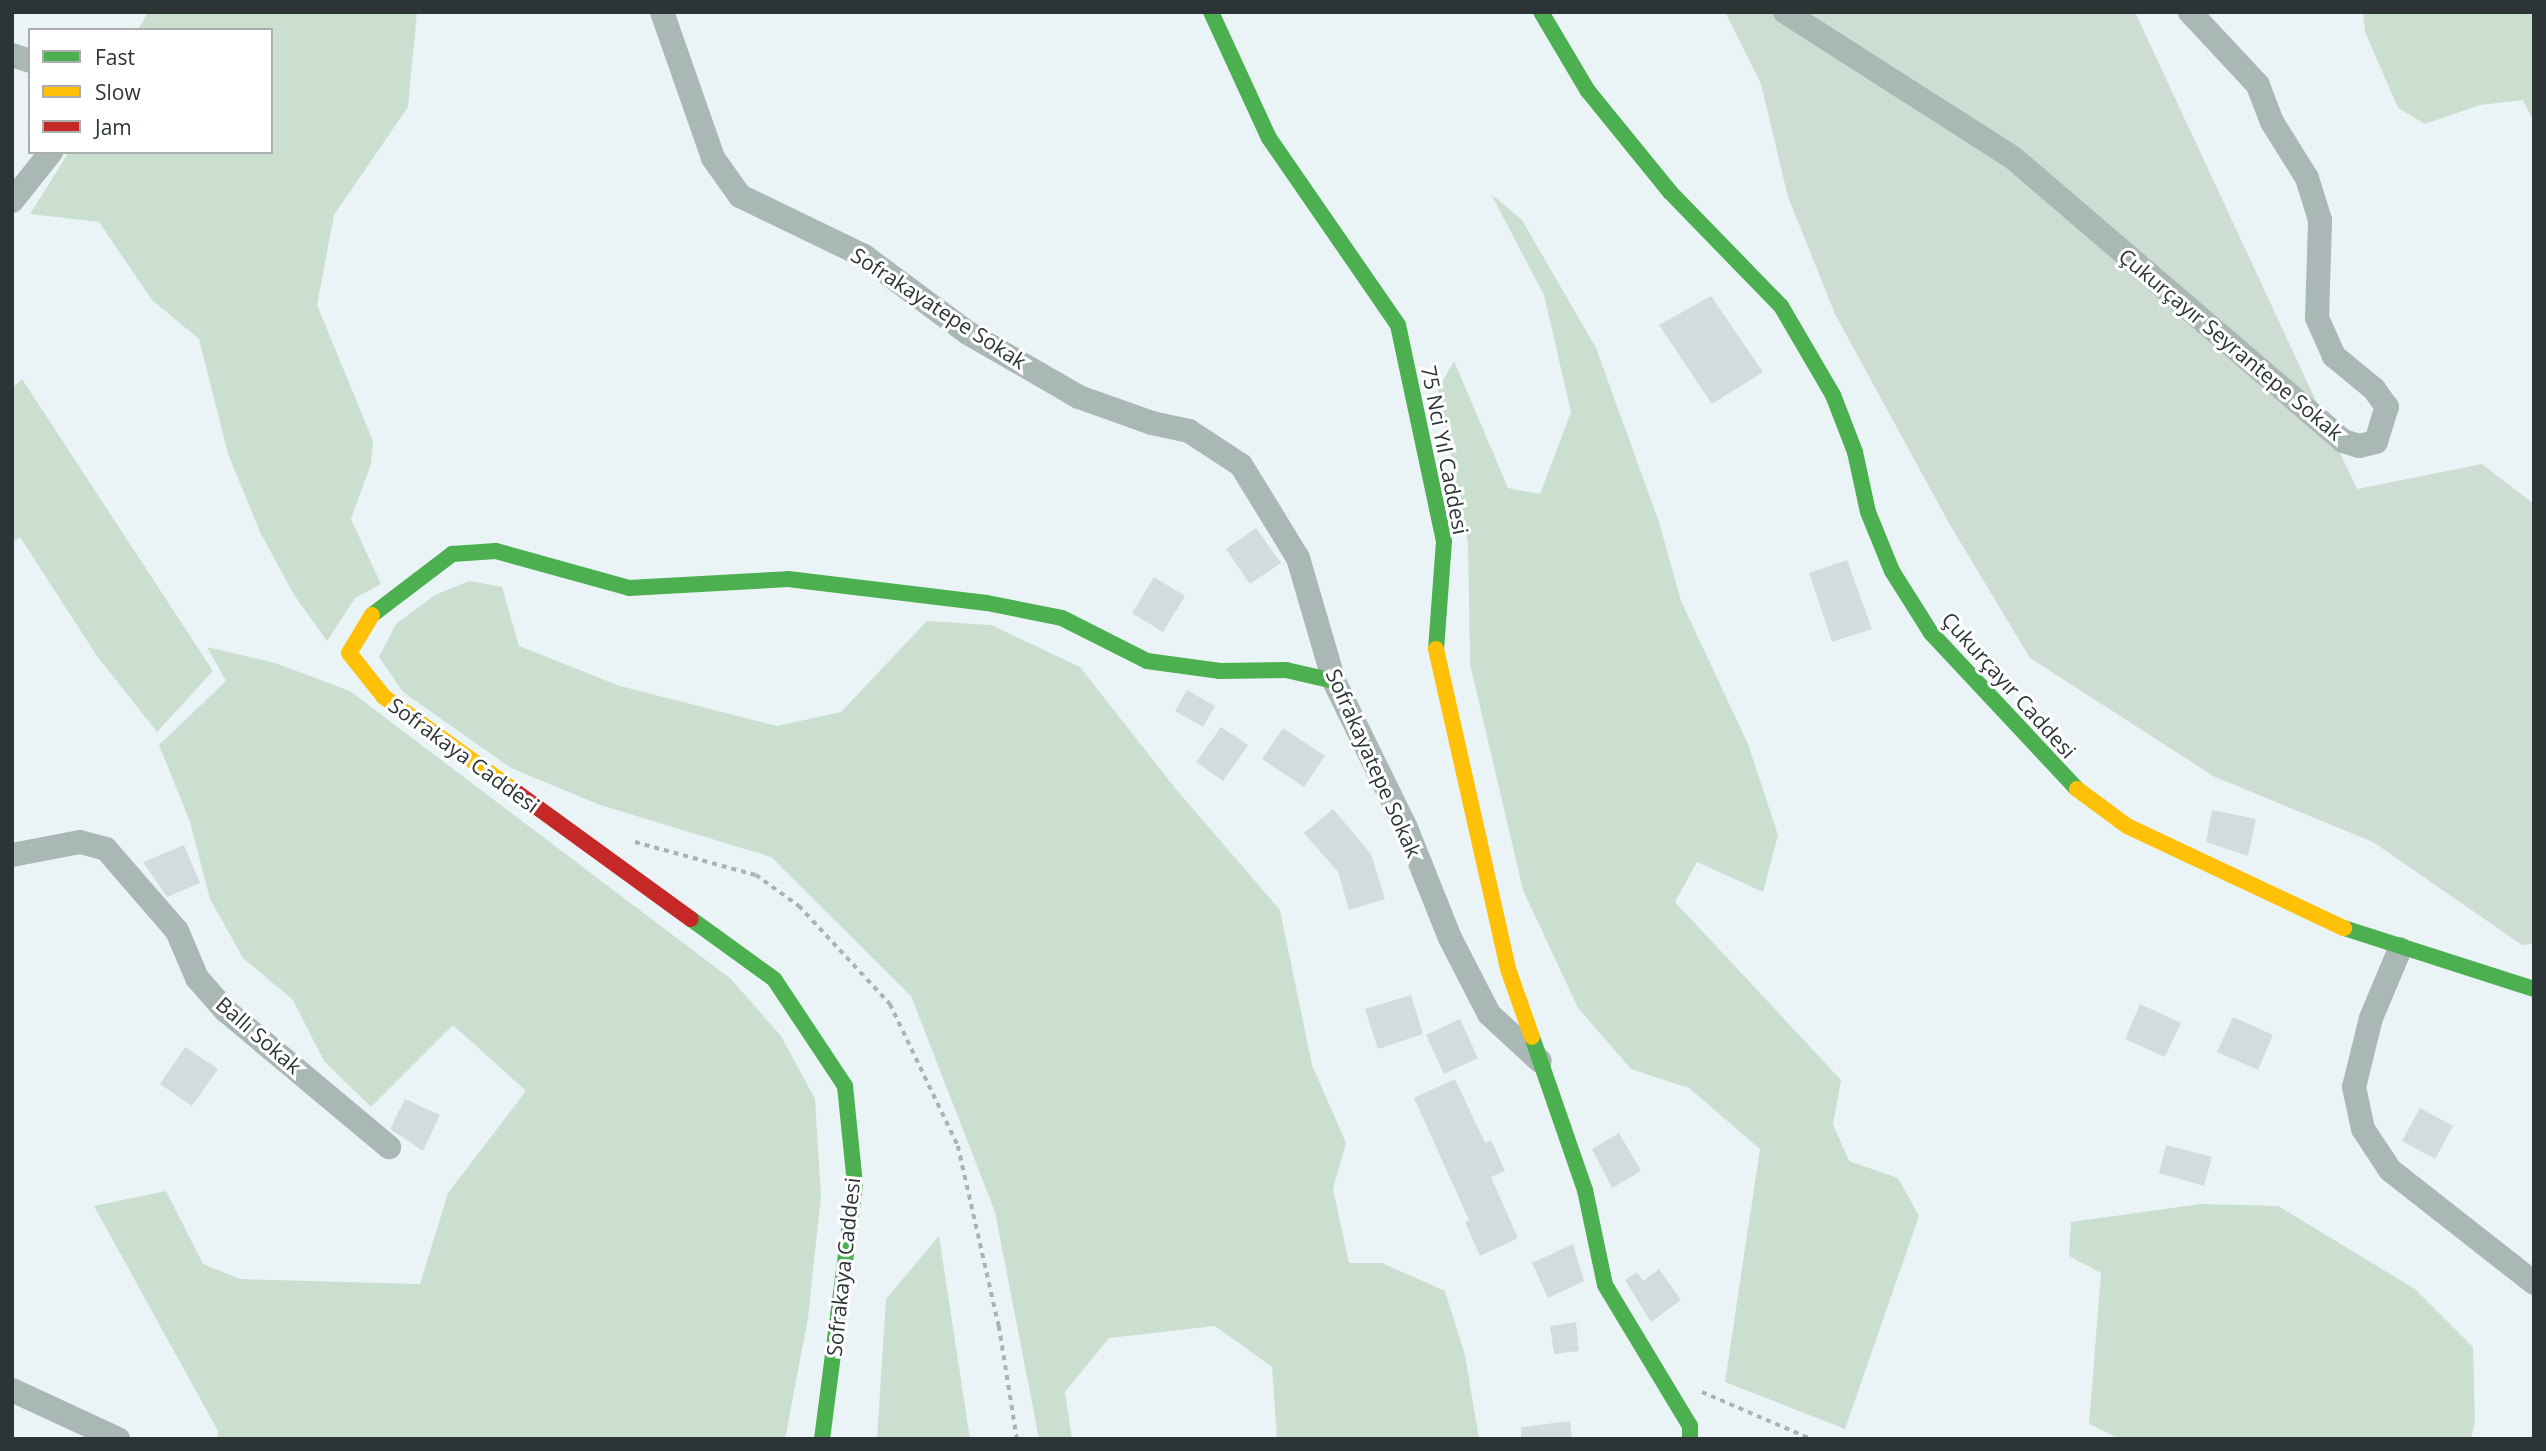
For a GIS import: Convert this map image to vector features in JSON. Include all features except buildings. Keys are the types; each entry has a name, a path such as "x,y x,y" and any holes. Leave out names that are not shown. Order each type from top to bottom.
{"street":[{"name":"Sofrakayatepe Sokak","path":"662,12 713,158 740,196 864,256 968,333 1079,397 1152,424 1189,431 1241,465 1298,558 1334,681 1489,1014 1540,1061"},
{"name":"75 Nci Yıl Caddesi","path":"1211,12 1269,138 1398,325 1444,541 1435,659 1508,969 1585,1190 1605,1285 1690,1426 1690,1439"},
{"name":"Çukurçayır Caddesi","path":"1541,12 1588,91 1670,192 1782,306 1833,395 1855,452 1868,512 1892,571 1931,634 2070,784 2127,826 2319,920 2400,949 2534,989"},
{"name":"Çukurçayır Seyrantepe Sokak","path":"1785,12 2012,157 2343,441 2360,446 2376,442 2387,407 2374,389 2334,356 2317,318 2320,220 2306,178 2272,122 2258,85 2190,12"},
{"path":"12,201 49,154"},
{"name":"Sofrakaya Caddesi","path":"822,1439 855,1185 845,1086 774,979 384,697 349,653 367,619 452,554 496,551 629,588 788,579 987,603 1062,618 1147,661 1220,671 1286,670 1334,681"},
{"name":"Ballı Sokak","path":"12,855 80,842 106,849 177,931 197,978 225,1010 389,1147"},
{"path":"2400,949 2371,1018 2354,1087 2363,1129 2390,1170 2534,1283"},
{"path":"12,1390 118,1439"}],"path":[{"path":"1699,1391 1811,1439"}],"shaded area":[{"path":"1725,12 2135,12 2357,489 2482,464 2534,504 2534,944 2522,945 2373,842 2215,777 2030,658 1950,525 1835,314 1788,197 1761,84"}],"green space":[{"path":"148,12 417,12 408,107 334,215 317,305 373,441 371,464 351,519 381,584 355,598 327,641 294,595 261,534 228,454 199,339 152,300 99,222 30,214 68,154 273,154 273,28 139,28"},
{"path":"2363,12 2534,12 2534,122 2523,100 2480,105 2425,124 2398,108 2365,32"},
{"path":"1491,194 1522,220 1596,348 1659,522 1681,601 1748,744 1778,835 1763,892 1697,862 1675,902 1841,1080 1833,1124 1849,1161 1898,1178 1919,1216 1845,1429 1725,1382 1760,1149 1689,1088 1631,1069 1578,1008 1523,890 1470,664 1468,544 1438,389 1454,361 1508,488 1540,494 1571,412 1544,295"},
{"path":"22,379 213,671 157,732 97,656 20,537 12,543 12,388"},
{"path":"469,581 502,587 519,646 620,686 777,726 841,712 927,621 991,625 1080,667 1175,788 1280,910 1312,1065 1346,1143 1333,1189 1349,1263 1382,1263 1445,1291 1465,1355 1479,1439 1277,1439 1272,1367 1215,1326 1109,1338 1065,1392 1072,1439 1039,1439 995,1212 911,996 771,857 600,805 511,768 403,692 379,657 396,624 435,595"},
{"path":"207,647 275,663 350,691 731,979 781,1036 815,1099 821,1196 808,1318 785,1439 218,1439 218,1431 94,1206 166,1191 203,1264 240,1279 420,1284 448,1193 526,1091 453,1025 371,1107 324,1061 293,1000 243,958 210,899 190,822 159,745 226,681"},
{"path":"2201,1204 2278,1206 2415,1289 2473,1347 2475,1421 2471,1439 2120,1439 2089,1424 2101,1273 2069,1256 2071,1222"},
{"path":"939,1236 970,1439 877,1439 886,1299"}],"traffic: fast":[{"path":"1211,12 1269,138 1398,325 1444,541 1436,649"},
{"path":"1541,12 1588,91 1670,192 1781,306 1833,395 1855,452 1868,512 1892,571 1931,633 2077,789"},
{"path":"372,615 452,554 496,551 629,588 788,579 987,603 1062,618 1147,661 1220,671 1286,670 1334,681"},
{"path":"691,919 774,979 845,1086 855,1185 822,1439"},
{"path":"2344,928 2534,989"},
{"path":"1532,1037 1585,1190 1605,1285 1690,1426 1690,1439"}],"traffic: slow":[{"path":"372,615 349,653 384,697 516,792"},
{"path":"1436,649 1508,969 1532,1037"},
{"path":"2077,789 2127,826 2344,928"}],"traffic: jam":[{"path":"516,792 691,919"}]}
